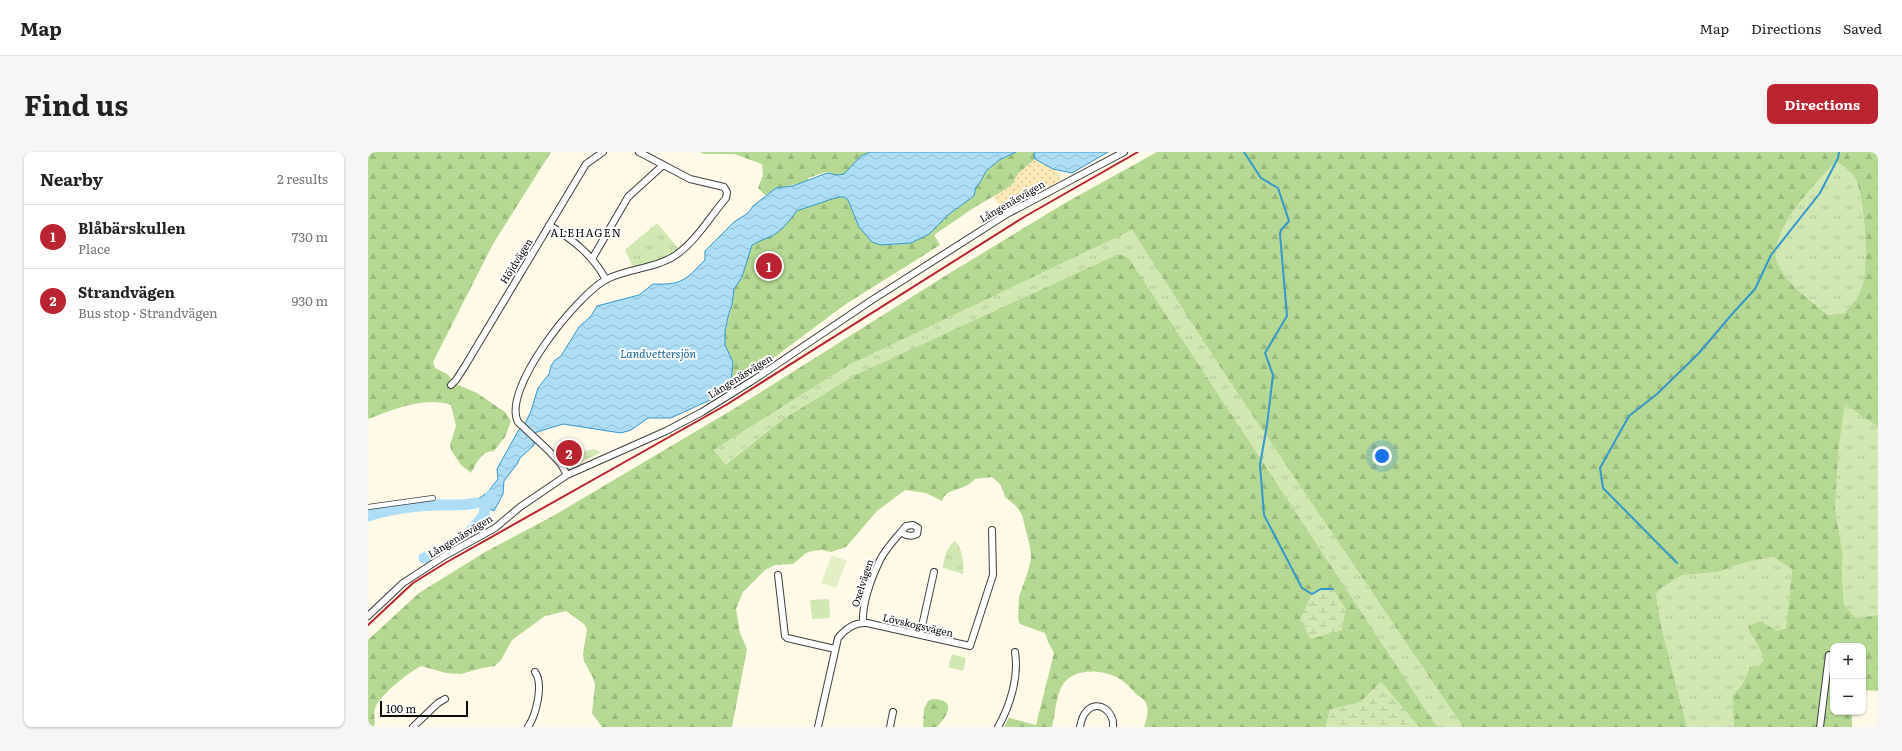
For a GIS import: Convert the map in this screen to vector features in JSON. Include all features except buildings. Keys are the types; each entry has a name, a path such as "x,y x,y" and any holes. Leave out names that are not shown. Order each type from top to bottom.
{"street":[{"name":"Höjdvägen","path":"451,385 465,366 586,164 603,152"},
{"path":"567,475 556,459 522,426 516,418 518,396 531,366 573,308 588,293 606,280 656,264 675,256 697,234 726,198 727,192 724,187 690,179 662,166 639,152"},
{"name":"Långenäsvägen","path":"368,616 403,583 446,555 495,528 520,507 567,475 666,431 702,412 755,379 872,300 1007,214 1124,152"},
{"path":"592,259 628,197 662,166"},
{"path":"549,225 592,259 606,280"},
{"path":"368,507 433,498"},
{"name":"Lövskogsvägen","path":"863,623 970,646 993,574 992,530"},
{"name":"Oxelvägen","path":"863,623 862,612 865,600 880,560 893,541 902,533"},
{"path":"920,635 934,572"},
{"path":"778,576 785,636 787,638 835,649"},
{"path":"818,727 838,638 842,632 854,625 863,623"},
{"path":"998,727 1007,710 1017,666 1015,652"},
{"path":"1820,727 1829,655"},
{"path":"528,727 539,691 539,680 535,672"},
{"path":"413,727 438,703 445,699"},
{"path":"1080,727 1086,711 1090,708 1099,707 1105,708 1109,712 1113,720 1113,727"},
{"path":"890,727 893,712"}],"green space":[{"path":"368,152 551,152 493,244 433,362 435,368 447,374 456,384 477,393 505,412 511,421 505,437 494,451 483,455 471,473 461,465 451,450 450,445 456,426 451,405 430,402 419,403 398,408 368,419"},
{"path":"700,152 870,152 861,156 844,174 837,175 826,172 808,178 809,181 781,188 766,196 758,188 763,175 762,164 734,154 704,154"},
{"path":"1016,152 1034,152 1035,159 1018,174 1011,186 972,209 934,235 940,245 846,304 744,380 731,380 733,362 725,345 725,331 732,305 734,289 742,277 752,245 764,238 773,236 796,211 838,197 844,197 848,200 859,227 890,245 911,243 929,234 949,214 974,196 976,186 981,181 986,171 999,160"},
{"path":"1157,152 1878,152 1878,427 1845,404 1839,446 1835,507 1843,556 1842,572 1844,605 1856,618 1878,615 1878,691 1866,690 1866,643 1830,643 1830,715 1852,715 1852,727 1734,727 1732,696 1742,685 1750,667 1760,665 1764,659 1748,626 1761,621 1776,631 1786,628 1792,569 1773,557 1743,563 1718,572 1682,575 1660,589 1656,595 1662,630 1687,727 1463,727 1226,376 1132,230 849,365 714,450 725,465 783,419 855,375 1118,254 1128,257 1437,727 1419,727 1381,682 1361,702 1330,710 1326,727 1144,727 1147,718 1147,706 1142,698 1121,680 1111,675 1087,672 1072,676 1061,688 1052,727 1004,727 1009,718 1036,725 1054,653 1045,633 1019,623 1019,597 1031,559 1030,547 1022,515 1016,506 1005,497 1001,485 992,477 975,479 966,486 947,493 942,501 926,493 905,490 877,511 846,547 831,552 822,550 812,551 806,553 793,564 775,565 765,570 743,592 736,609 740,633 747,649 732,727 602,727 592,713 595,685 584,661 583,654 587,629 584,624 566,611 545,616 512,640 501,660 495,666 461,674 446,673 421,666 402,679 378,702 374,713 374,727 368,727 368,640 419,593 485,552 553,516 737,407 945,276 1065,203","holes":["1836,161 1855,177 1862,203 1866,249 1864,277 1859,294 1845,313 1828,315 1801,293 1783,274 1779,267 1776,254 1778,240 1785,225 1805,196"]},
{"path":"1836,161 1855,177 1862,203 1866,249 1864,277 1859,294 1845,313 1828,315 1801,293 1783,274 1779,267 1776,254 1778,240 1794,210"},
{"path":"657,223 680,250 664,261 634,269 625,250"},
{"path":"1132,230 1226,376 1463,727 1437,727 1128,257 1118,254 855,375 783,419 724,465 714,450 849,365"},
{"path":"1845,403 1878,427 1878,615 1856,618 1844,605 1842,572 1843,556 1835,507 1839,446"},
{"path":"593,449 599,451 600,453 581,462 574,462 571,455"},
{"path":"955,541 960,548 962,556 963,574 943,568 946,553"},
{"path":"832,555 847,561 836,588 821,583"},
{"path":"1773,557 1792,569 1786,628 1752,638 1760,647 1764,659 1760,665 1750,667 1742,685 1732,696 1734,727 1687,727 1662,630 1656,595 1660,589 1682,575 1718,572 1743,563"},
{"path":"1321,589 1333,589 1346,609 1342,630 1310,639 1300,619 1312,594"},
{"path":"829,599 830,618 812,619 810,600"},
{"path":"952,654 966,658 963,671 948,667"},
{"path":"1381,682 1419,727 1326,727 1330,710 1361,702"},
{"path":"933,699 946,702 948,705 947,714 937,727 923,727 924,709 928,701"}],"sand":[{"path":"1035,159 1054,169 1060,175 1061,179 1003,210 993,197 1011,186 1018,174"}],"water":[{"name":"Landvettersjön","path":"870,152 1016,152 999,160 986,171 976,187 974,196 949,214 929,234 911,243 881,245 872,242 859,227 848,200 844,197 838,197 796,211 779,232 752,245 742,277 734,289 732,305 725,331 725,345 733,362 731,380 723,390 710,400 671,418 648,418 631,430 621,433 563,424 534,433 534,445 520,458 504,481 503,494 494,511 476,503 475,501 487,493 498,479 497,469 518,431 525,424 531,411 538,388 549,374 551,366 555,360 561,356 579,327 591,316 597,306 639,295 653,284 671,283 683,280 705,260 705,251 734,222 748,213 753,206 776,188 793,186 827,173 837,175 844,174 861,156"},
{"path":"1034,152 1108,152 1072,173 1053,169 1035,159"}],"waterway":[{"path":"1244,152 1261,178 1278,188 1289,221 1281,230 1280,234 1287,316 1265,353 1273,375 1267,425 1260,465 1264,515 1302,588 1312,594 1321,589 1333,589"},
{"path":"1677,563 1603,488 1600,468 1629,416 1657,394 1699,353 1755,289 1771,255 1820,193 1838,158 1839,152"},
{"path":"424,558 462,541 484,515 485,507 491,495"},
{"path":"368,516 384,511 410,507 476,503"}],"railway":[{"path":"368,625 413,583 447,562 726,405 1024,217 1138,152"}],"place":[{"name":"Blåbärskullen","path":"769,266"},
{"name":"Strandvägen","path":"569,453"}],"district":[{"name":"ALEHAGEN","path":"586,233"}]}
